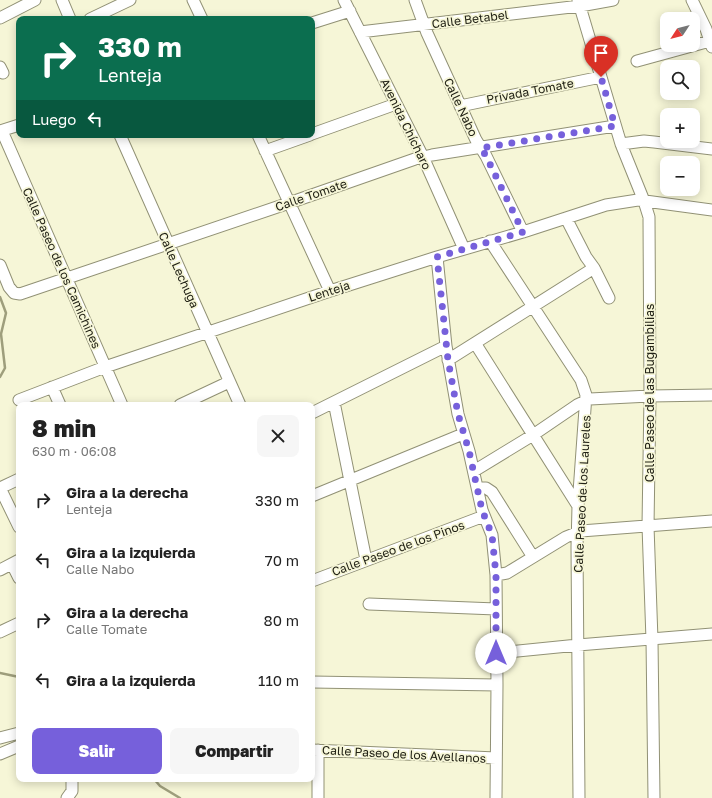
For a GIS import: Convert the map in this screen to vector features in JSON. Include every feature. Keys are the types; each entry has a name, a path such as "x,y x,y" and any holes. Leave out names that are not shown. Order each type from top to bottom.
{"street":[{"path":"0,18 35,0"},
{"path":"62,0 69,16"},
{"path":"96,16 130,0"},
{"path":"193,0 201,16"},
{"name":"Avenida Chícharo","path":"344,0 423,157 464,249"},
{"name":"Calle Nabo","path":"415,0 424,25 460,106 523,232"},
{"name":"Calle Betabel","path":"360,32 424,25 579,3 613,0"},
{"path":"637,61 711,44 692,0"},
{"name":"Calle Paseo de las Bugambilias","path":"579,3 615,126 649,217 650,396 648,526 652,640 654,798"},
{"path":"315,22 350,11"},
{"name":"Privada Tomate","path":"460,106 601,77"},
{"path":"315,134 396,104"},
{"path":"1,131 16,126"},
{"name":"Calle Tomate","path":"0,265 14,293 20,294 30,292 423,157 615,126"},
{"name":"Calle Paseo de los Camichines","path":"1,131 121,402"},
{"name":"Calle Lechuga","path":"121,138 239,402"},
{"path":"260,138 330,291"},
{"path":"266,151 303,138"},
{"path":"621,144 649,141 712,149"},
{"name":"Lenteja","path":"19,400 105,367 330,291 618,202 631,200 644,201 712,210"},
{"path":"566,218 609,298"},
{"name":"Calle Paseo de los Laureles","path":"490,241 581,380 587,400 577,532 579,798"},
{"path":"437,257 446,346 458,414 469,451 484,516 492,535 496,575 496,798"},
{"path":"448,360 594,268"},
{"path":"475,343 578,506"},
{"path":"315,412 446,346"},
{"path":"186,402 229,382"},
{"path":"52,387 59,402"},
{"path":"474,471 587,400 594,398 712,395"},
{"path":"334,402 366,560"},
{"path":"315,495 463,434"},
{"path":"16,480 0,488 16,521"},
{"path":"478,488 486,488 492,492 533,558"},
{"name":"Calle Paseo de los Pinos","path":"315,580 484,516"},
{"path":"496,575 507,573 566,537 577,532 586,530 712,521"},
{"path":"0,570 16,562"},
{"path":"369,604 496,609"},
{"path":"0,632 16,624"},
{"path":"496,653 712,634"},
{"path":"315,682 497,685"},
{"path":"0,738 16,734"},
{"path":"0,754 16,747"},
{"path":"315,750 318,798"},
{"name":"Calle Paseo de los Avellanos","path":"315,750 496,758"},
{"path":"67,798 72,791 72,782"}],"waterway":[{"path":"0,297 6,313 1,334 5,368 0,377"},
{"path":"0,673 16,676"},
{"path":"157,782 160,786 180,798"}],"route":[{"path":"496,653 496,575 492,535 482,510 469,451 458,414 446,346 437,257 523,232 481,148 615,126 601,77"}]}
